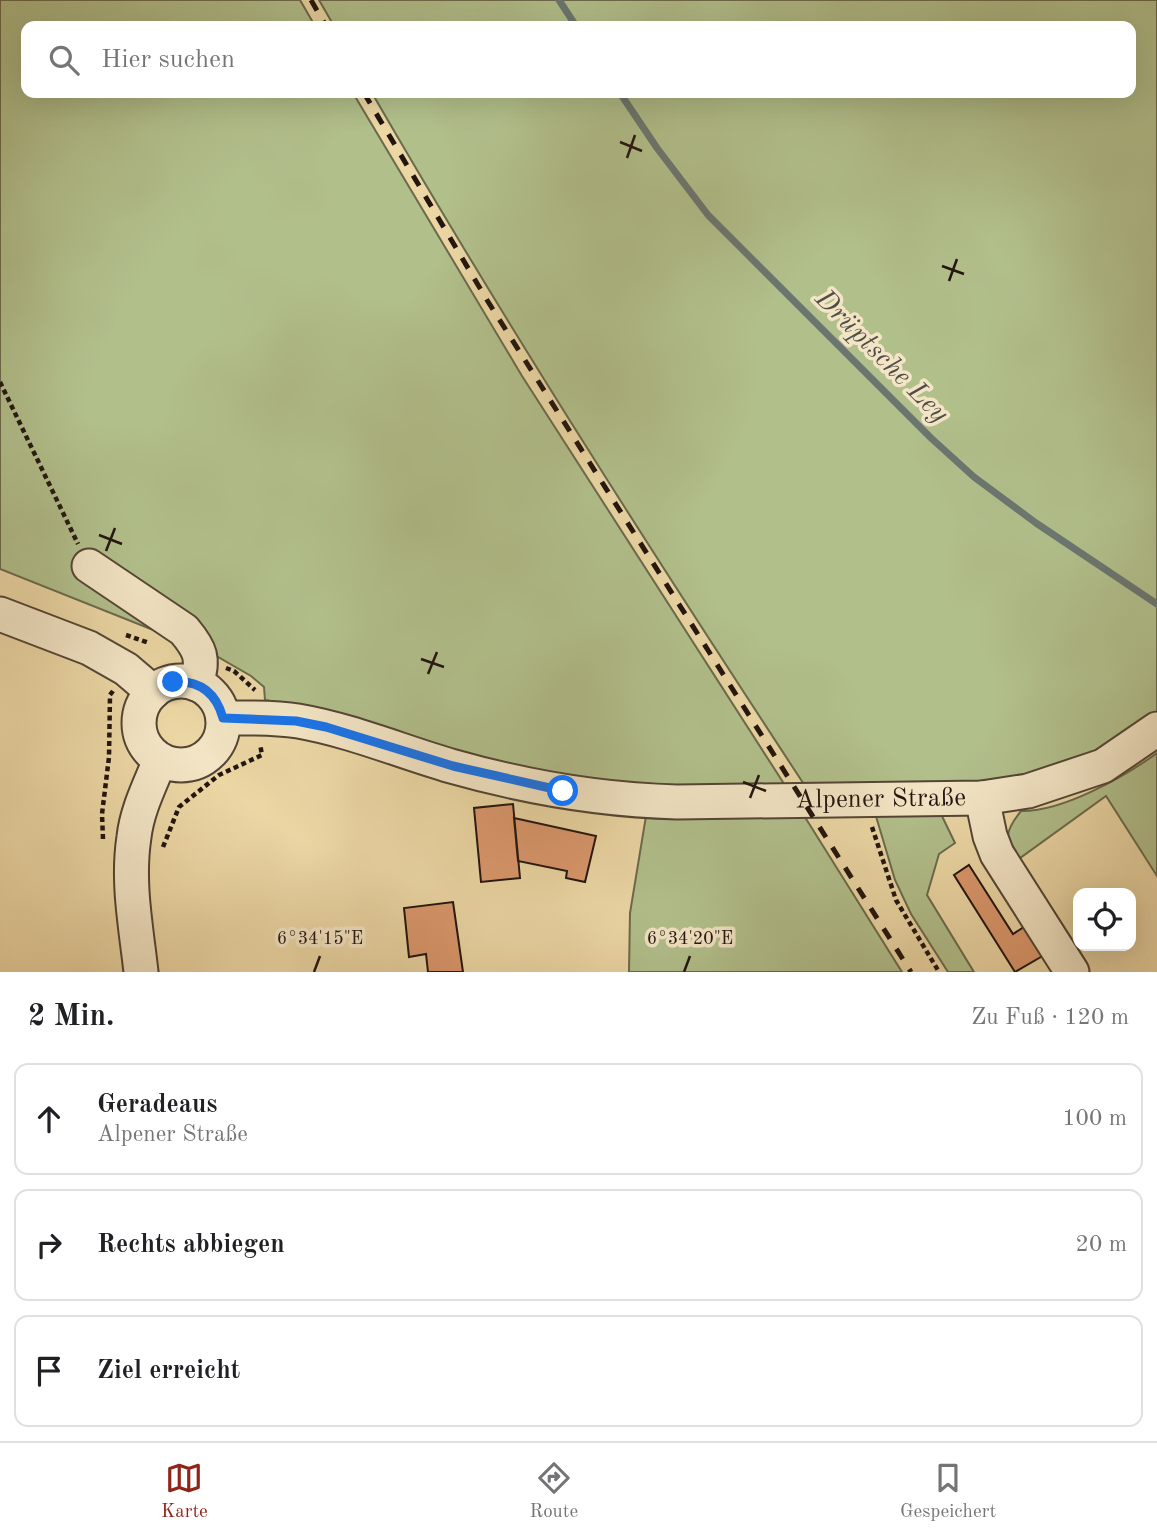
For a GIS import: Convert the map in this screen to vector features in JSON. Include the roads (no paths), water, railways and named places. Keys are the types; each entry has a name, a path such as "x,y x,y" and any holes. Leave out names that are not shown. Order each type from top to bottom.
{"street":[{"path":"89,566 184,630 195,644 198,670 223,718 223,731 211,754 187,765 174,765 160,760 143,742 139,715 144,702 153,692 198,670"},
{"path":"0,614 89,648 126,669 153,692"},
{"name":"Alpener Straße","path":"223,718 296,721 326,727 453,766 563,791 627,801 982,797 1028,791 1103,766 1157,729"},
{"path":"141,972 131,876 132,856 138,817 160,760"},
{"path":"982,797 990,836 997,854 1072,972"}],"waterway":[{"name":"Drüptsche Ley","path":"559,0 573,21"},
{"name":"Drüptsche Ley","path":"623,98 708,215 931,438 974,477 1036,523 1157,604"}],"railway":[{"path":"311,0 323,21"},
{"path":"367,98 487,300 911,972"}]}
